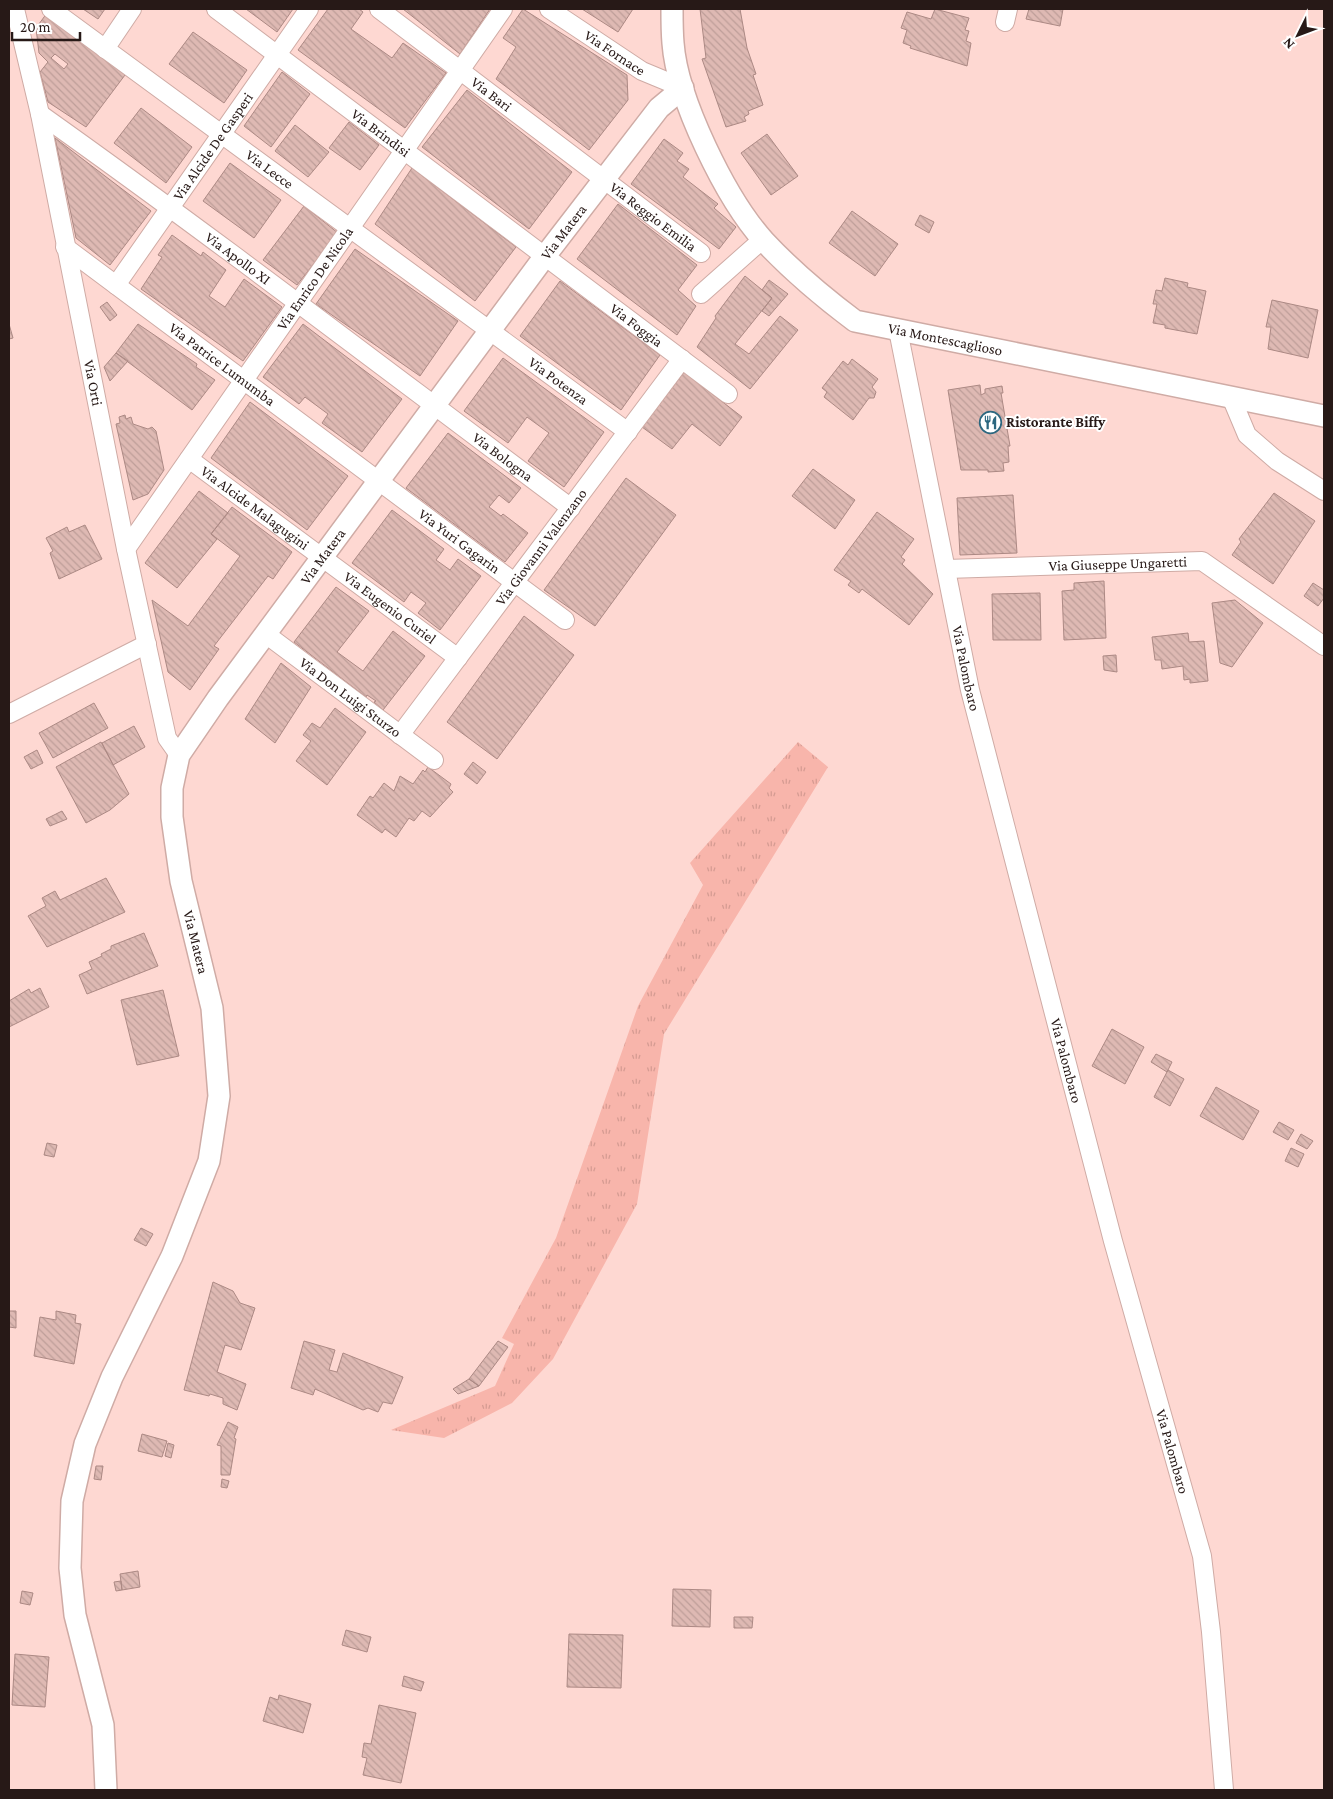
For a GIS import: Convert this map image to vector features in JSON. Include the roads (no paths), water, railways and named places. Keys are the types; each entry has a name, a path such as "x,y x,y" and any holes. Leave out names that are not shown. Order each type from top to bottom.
{"street":[{"name":"Via Orti","path":"15,9 40,114 126,549 167,738 179,755"},
{"name":"Via Lecce","path":"50,9 490,329"},
{"path":"106,49 132,9"},
{"name":"Via Brindisi","path":"216,9 545,256"},
{"name":"Via Alcide De Gasperi","path":"116,285 309,9"},
{"name":"Via Bari","path":"379,9 605,178"},
{"name":"Via Enrico De Nicola","path":"126,549 504,9"},
{"name":"Via Fornace","path":"549,9 642,71 683,88"},
{"name":"Via Montescaglioso","path":"672,9 673,44 683,88 700,135 724,184 763,240 814,290 855,321 1324,416"},
{"name":"Via Matera","path":"106,1790 103,1725 75,1615 70,1568 72,1501 85,1444 112,1377 172,1256 209,1161 219,1096 212,1008 181,881 172,817 172,788 179,755 218,698 267,635 322,557 545,256 659,108 683,88"},
{"name":"Via Apollo XI","path":"40,114 171,207 434,406"},
{"name":"Via Reggio Emilia","path":"605,178 701,253"},
{"path":"701,294 763,240"},
{"name":"Via Patrice Lumumba","path":"66,247 379,481"},
{"name":"Via Foggia","path":"545,256 728,394"},
{"name":"Via Potenza","path":"490,329 628,432"},
{"name":"Via Palombaro","path":"898,330 970,690 1113,1241 1202,1556 1211,1632 1224,1790"},
{"name":"Via Giovanni Valenzano","path":"400,735 682,359"},
{"path":"1231,397 1247,435 1277,461 1324,491"},
{"name":"Via Bologna","path":"434,406 571,508"},
{"name":"Via Alcide Malagugini","path":"189,459 322,557"},
{"name":"Via Yuri Gagarin","path":"379,481 565,620"},
{"name":"Via Eugenio Curiel","path":"322,557 458,658"},
{"name":"Via Giuseppe Ungaretti","path":"946,569 1202,561 1324,646"},
{"name":"Via Don Luigi Sturzo","path":"267,635 434,760"},
{"path":"9,714 148,644"}],"place":[{"name":"Ristorante Biffy","path":"990,422"}]}
